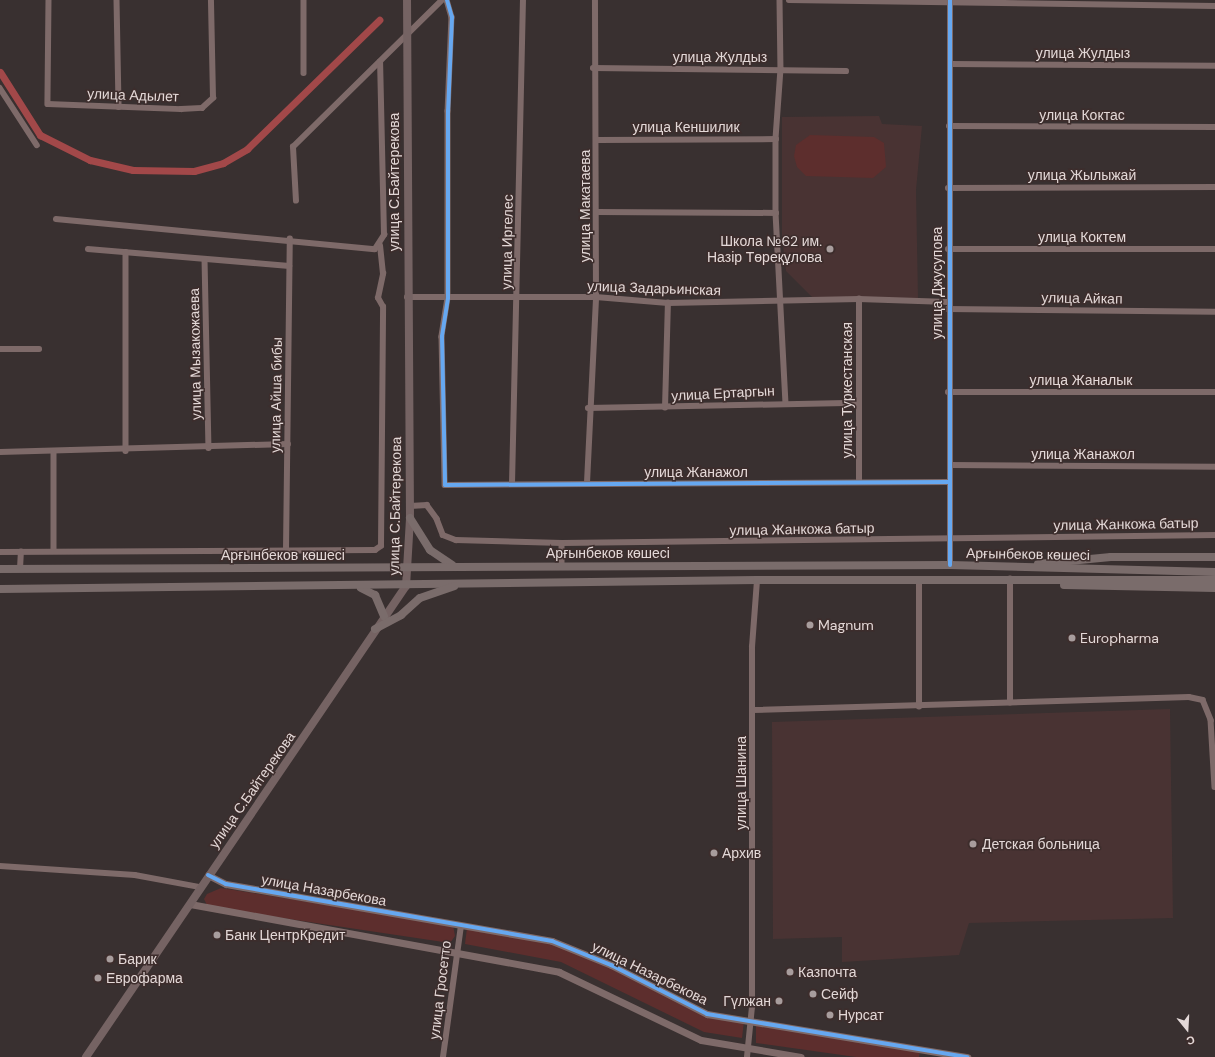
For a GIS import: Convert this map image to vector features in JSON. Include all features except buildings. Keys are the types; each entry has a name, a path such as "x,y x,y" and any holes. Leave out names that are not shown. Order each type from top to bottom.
{"main road":[{"name":"улица С.Байтерекова","path":"86,1057 208,875 274,784 375,629 406,586 410,518 407,297 407,0"},
{"path":"410,518 430,550 454,566"},
{"path":"1026,566 1058,559 1215,556"},
{"name":"Арғынбеков көшесі","path":"0,569 950,565 1215,572"},
{"name":"Арғынбеков көшесі","path":"0,589 406,586 756,580 1215,580"},
{"path":"1029,580 1089,587 1215,588"},
{"path":"375,629 401,616 420,598 455,585"},
{"path":"357,586 375,595 384,616"}],"street":[{"name":"улица Адылет","path":"49,0 48,104 202,108 213,98 211,0"},
{"path":"117,0 119,107"},
{"path":"304,0 304,73"},
{"path":"296,201 293,147 380,62 407,31 442,0"},
{"path":"447,0 452,17 448,111 448,298"},
{"name":"улица Иргелес","path":"512,484 519,298 523,0"},
{"name":"улица Макатаева","path":"587,483 588,408 596,297 598,140 593,68 595,0"},
{"path":"780,0 781,70 776,139 776,213 783,302 786,402"},
{"path":"789,0 1215,6"},
{"name":"улица Джусупова","path":"950,2 951,64 948,188 948,392 950,465 948,482 951,540 950,565"},
{"path":"0,552 375,550 381,546 383,307 378,298 383,274 380,246 384,235 380,62"},
{"name":"улица Жулдыз","path":"951,64 1215,66"},
{"name":"улица Жулдыз","path":"593,68 846,71"},
{"path":"0,88 36,145"},
{"name":"улица Коктас","path":"949,126 1215,127"},
{"name":"улица Кеншилик","path":"598,140 776,139"},
{"name":"улица Жылыжай","path":"948,188 1215,187"},
{"path":"597,212 776,213"},
{"path":"56,218 290,240 366,250 380,246"},
{"name":"улица Айша бибы","path":"286,550 290,240"},
{"path":"88,249 289,266"},
{"name":"улица Коктем","path":"948,249 1215,249"},
{"path":"126,252 126,451"},
{"name":"улица Мызакожаева","path":"205,259 209,448"},
{"name":"улица Задарьинская","path":"407,297 596,297 668,303 783,302 859,299 948,302"},
{"name":"улица Жанажол","path":"448,298 442,337 445,485 948,482"},
{"name":"улица Туркестанская","path":"859,299 859,482"},
{"path":"665,408 668,303"},
{"name":"улица Айкап","path":"948,309 1215,312"},
{"path":"0,348 39,349"},
{"name":"улица Жаналык","path":"948,392 1215,392"},
{"name":"улица Ертаргын","path":"588,408 665,408 786,402 858,403"},
{"path":"0,452 126,451 288,444"},
{"path":"54,452 54,551"},
{"name":"улица Жанажол","path":"950,465 1215,467"},
{"name":"улица Жанкожа батыр","path":"410,506 427,505 437,519 443,535 456,540 562,543 951,540 1215,535"},
{"path":"562,543 562,566"},
{"path":"20,552 20,569"},
{"path":"1010,579 1010,703"},
{"name":"улица Шанина","path":"747,1053 750,1022 753,710 752,647 756,580"},
{"path":"918,707 919,580"},
{"path":"753,710 918,707 1010,703 1203,700 1211,720 1215,787"},
{"path":"0,866 135,875 200,888"},
{"name":"улица Назарбекова","path":"208,875 226,884 570,946 707,1014 923,1054 967,1057"},
{"path":"190,904 559,972 701,1040 747,1053 802,1057"},
{"name":"улица Гросетто","path":"443,1057 461,926"}],"shaded area":[{"path":"879,116 882,124 922,126 916,190 918,298 813,298 786,271 782,237 782,117"},
{"path":"810,135 874,137 884,143 886,167 873,178 806,176 797,167 794,156 796,145"},
{"name":"Детская больница","path":"1170,709 1173,918 969,923 959,955 842,962 842,937 773,939 772,722"},
{"path":"221,888 453,925 455,936 450,943 208,907 204,899 207,894"},
{"path":"467,928 568,944 704,1014 744,1021 742,1038 704,1032 561,962 465,944"},
{"path":"756,1025 920,1050 919,1057 856,1057 756,1043"}],"waterway":[{"path":"0,72 40,135 90,160 133,170 194,171 223,163 247,149 379,20"}],"cycle path":[{"path":"447,0 452,17 448,111 448,298 442,337 445,485 948,482"},
{"path":"950,0 950,565"},
{"path":"208,875 226,884 552,941 611,965 707,1014 967,1057"}],"place":[{"name":"Школа №62 им. Назір Төреқұлова","path":"830,249"},
{"name":"Magnum","path":"810,625"},
{"name":"Europharma","path":"1072,638"},
{"name":"Детская больница","path":"973,844"},
{"name":"Архив","path":"714,853"},
{"name":"Банк ЦентрКредит","path":"217,935"},
{"name":"Барик","path":"110,959"},
{"name":"Казпочта","path":"790,972"},
{"name":"Еврофарма","path":"98,978"},
{"name":"Сейф","path":"813,994"},
{"name":"Гүлжан","path":"779,1001"},
{"name":"Нурсат","path":"830,1015"}]}
